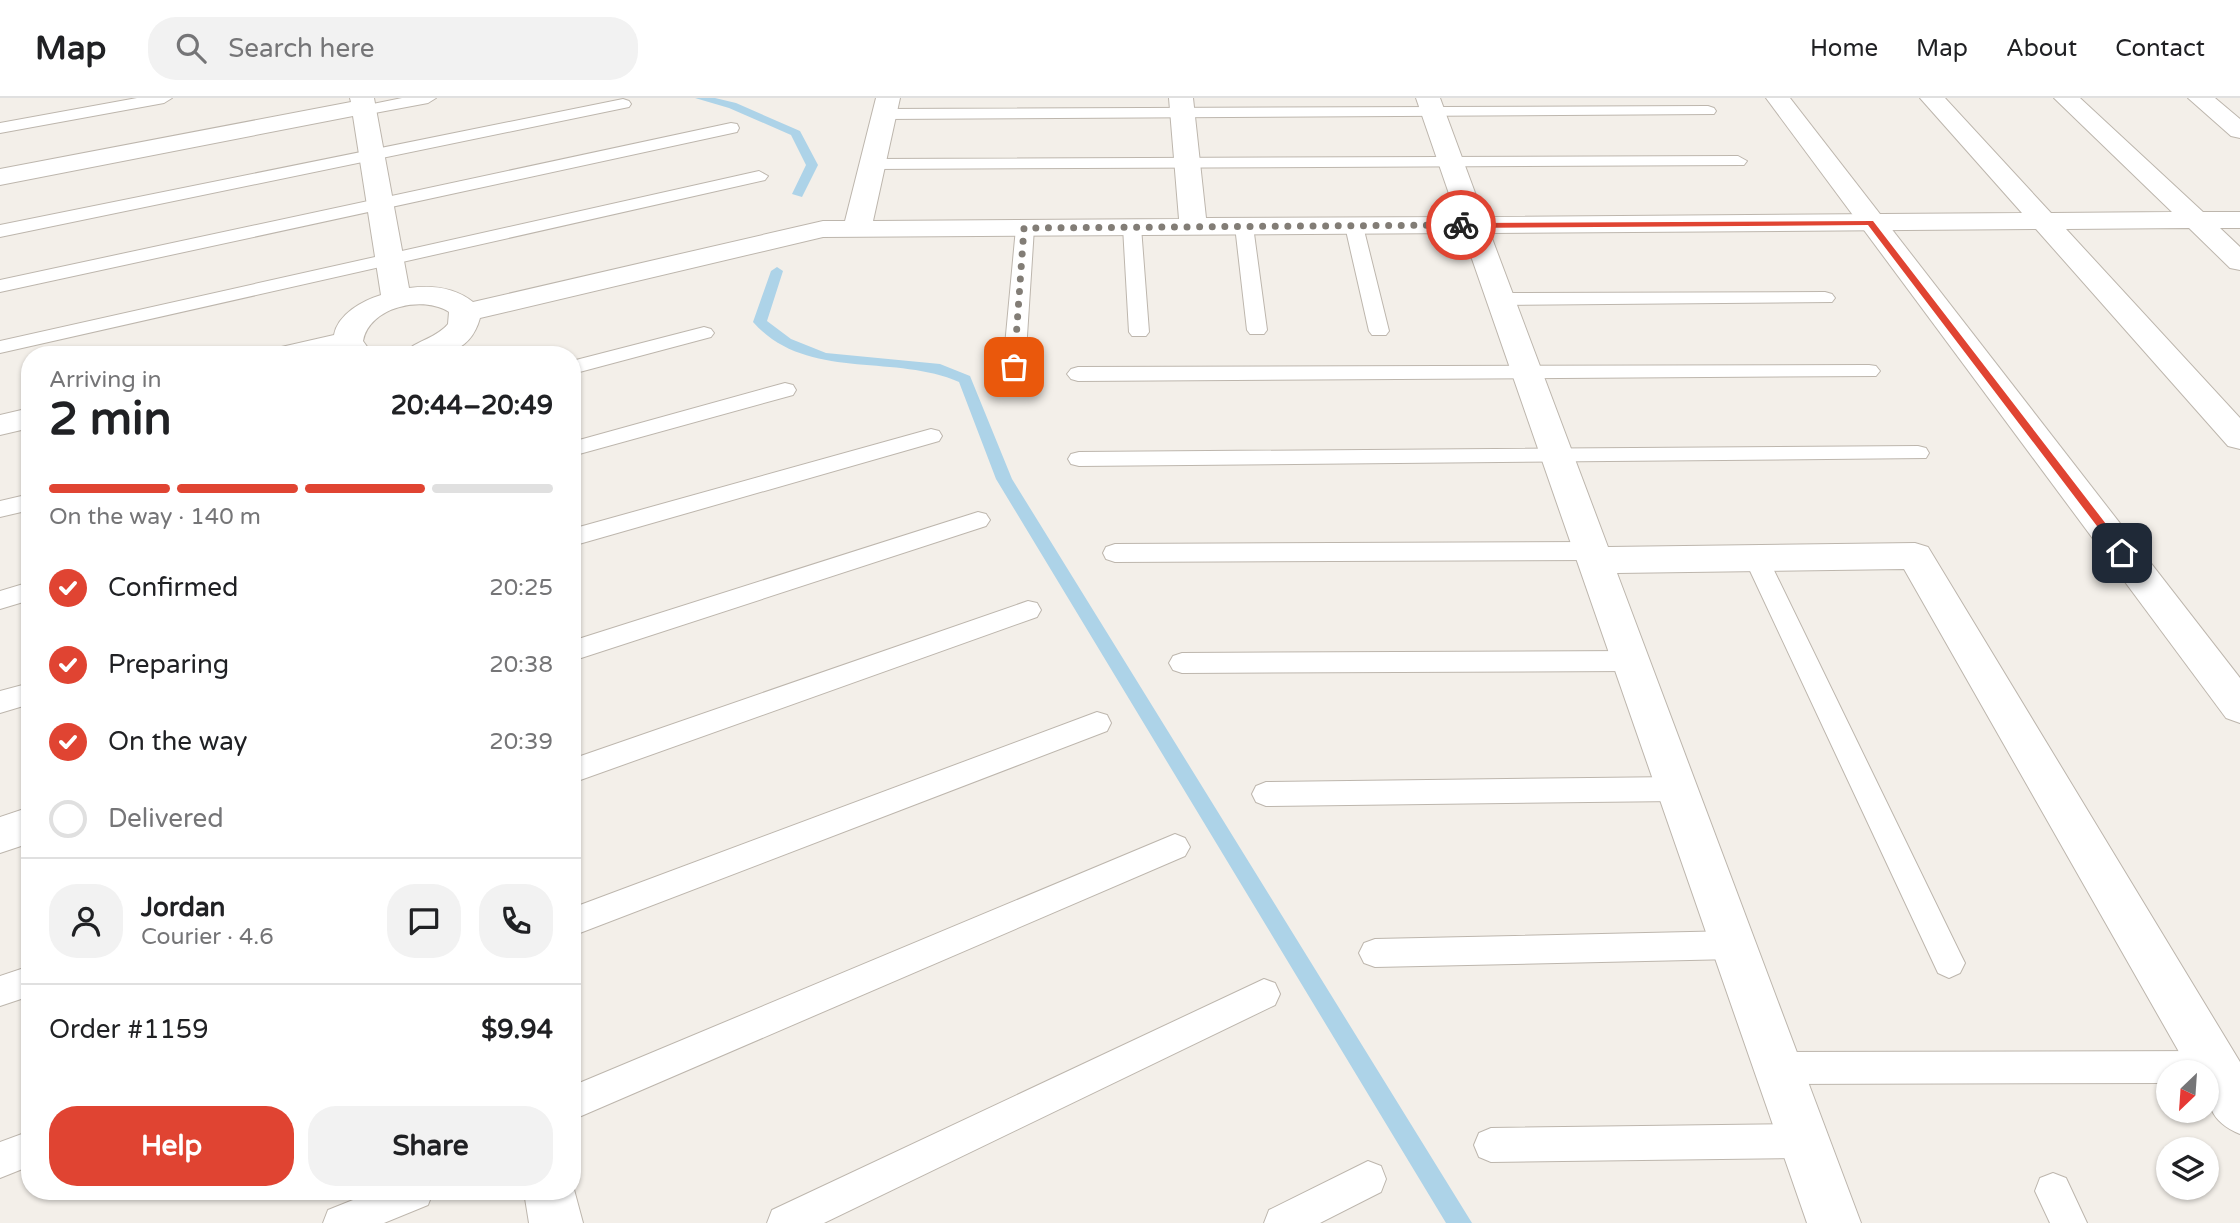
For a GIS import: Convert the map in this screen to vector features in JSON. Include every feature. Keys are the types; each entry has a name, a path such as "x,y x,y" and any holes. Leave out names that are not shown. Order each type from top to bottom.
{"street":[{"path":"1778,98 2240,707"},
{"path":"1932,98 2240,438"},
{"path":"2066,98 2240,262"},
{"path":"2200,98 2240,131"},
{"path":"0,177 363,105 396,299"},
{"path":"1430,105 1834,1223"},
{"path":"857,229 886,106"},
{"path":"1181,106 1193,227"},
{"path":"465,313 823,229 2240,220"},
{"path":"352,346 348,331 354,322 372,309 414,295 441,296 459,304 465,313 464,323 456,334 438,346"},
{"path":"0,425 21,420"},
{"path":"1592,555 1756,558 1915,556 2211,1060"},
{"path":"0,835 21,828"},
{"path":"2219,1074 2240,1109"},
{"path":"552,1200 556,1223"}],"lane":[{"path":"0,128 164,98"},
{"path":"363,105 428,98"},
{"path":"0,231 623,104"},
{"path":"886,106 1430,105 1708,111"},
{"path":"0,286 731,128"},
{"path":"872,164 1738,161"},
{"path":"0,348 759,176"},
{"path":"1244,226 1257,330"},
{"path":"1354,226 1378,331"},
{"path":"1132,227 1139,332"},
{"path":"1014,367 1024,228"},
{"path":"1500,299 1825,298"},
{"path":"581,366 704,333"},
{"path":"1078,374 1869,370"},
{"path":"581,447 785,390"},
{"path":"581,535 931,436"},
{"path":"1079,459 1918,453"},
{"path":"0,509 21,504"},
{"path":"581,648 978,520"},
{"path":"1115,553 1592,555"},
{"path":"1756,558 1949,963"},
{"path":"0,600 21,594"},
{"path":"581,768 1028,610"},
{"path":"1182,663 1631,661"},
{"path":"0,702 21,696"},
{"path":"581,919 1097,723"},
{"path":"1266,794 1677,789"},
{"path":"581,1099 1175,847"},
{"path":"1375,953 1734,945"},
{"path":"0,991 21,984"},
{"path":"785,1223 1264,995"},
{"path":"1778,1068 2156,1067"},
{"path":"1491,1145 1804,1141"},
{"path":"0,1160 21,1152"},
{"path":"1282,1223 1368,1180"},
{"path":"2053,1191 2069,1223"},
{"path":"341,1223 396,1200"}],"waterway":[{"path":"700,98 732,105 796,133 812,165 798,194"},
{"path":"777,271 760,322 786,342 824,357 940,368 965,379 1004,479 1460,1223"}],"way so far":[{"path":"1014,367 1024,228 1461,225"}],"route":[{"path":"1461,225 1871,222 2122,553"}]}
